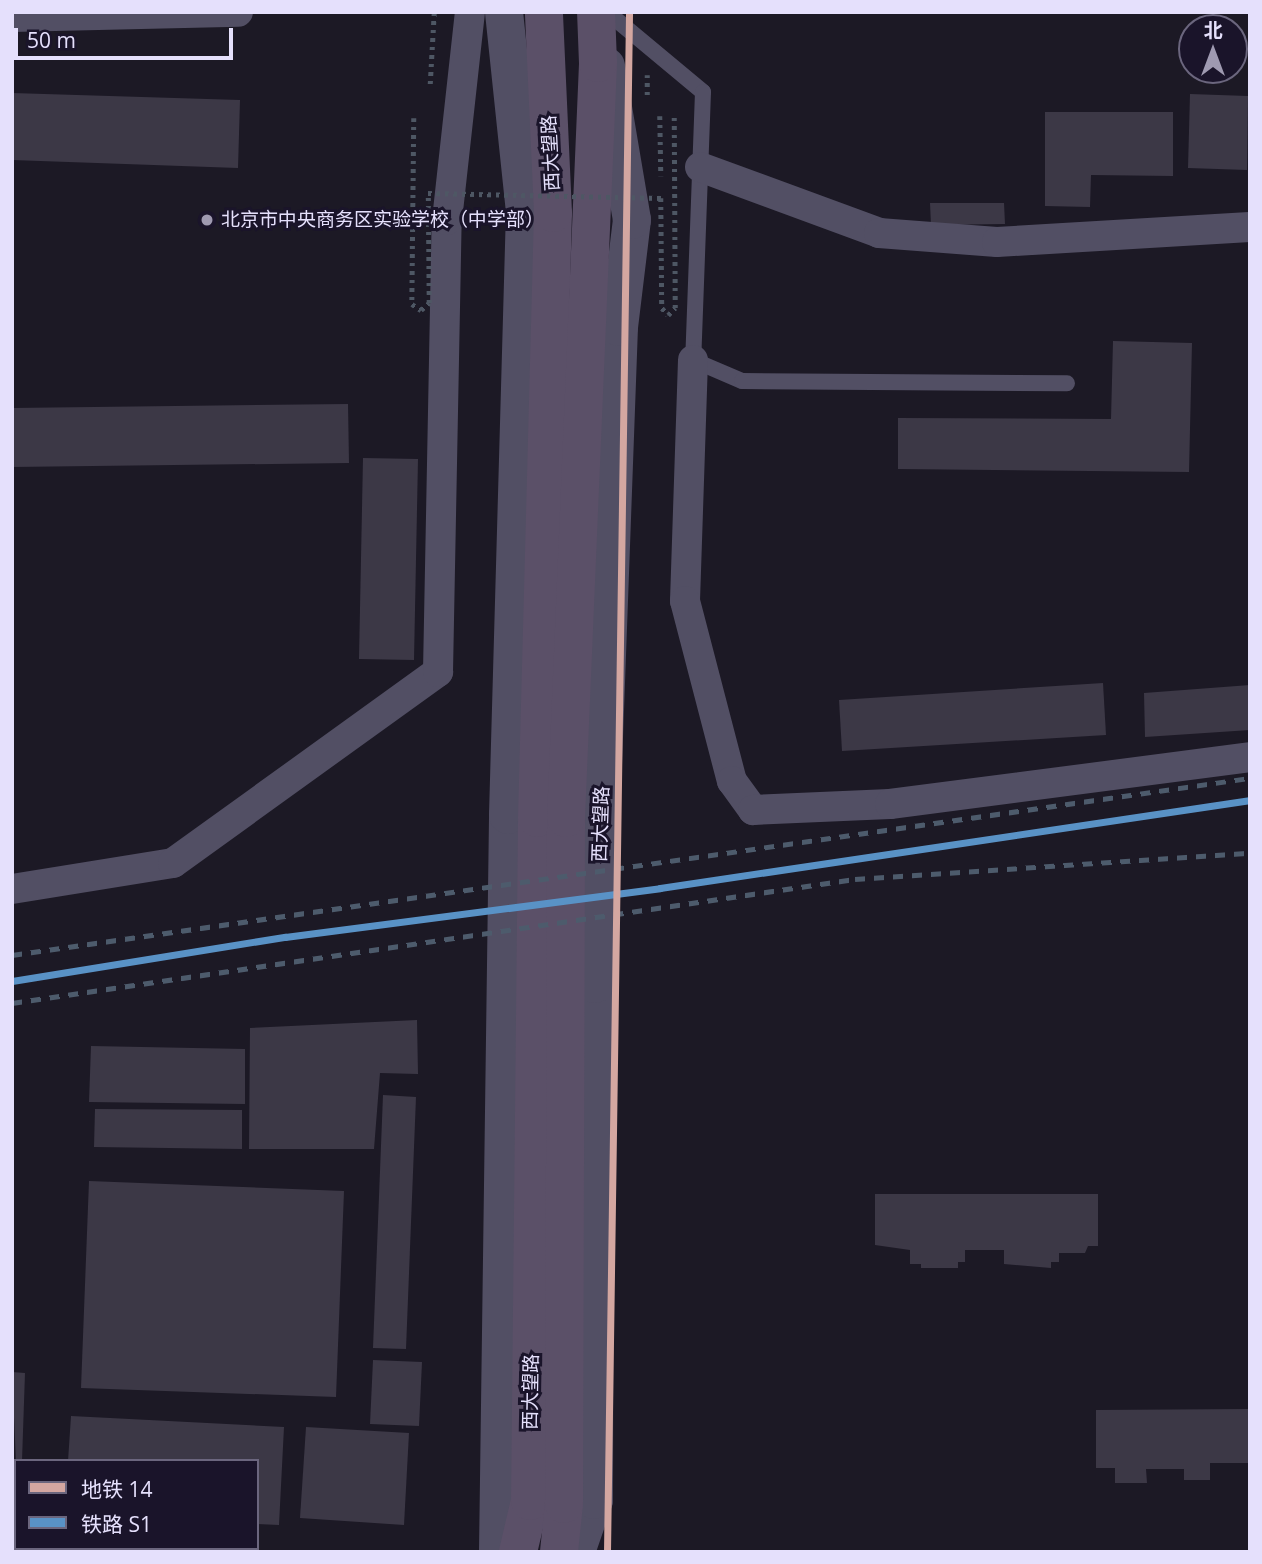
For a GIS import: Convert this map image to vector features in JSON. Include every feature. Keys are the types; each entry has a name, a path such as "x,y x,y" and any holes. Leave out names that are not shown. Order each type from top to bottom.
{"main road":[{"name":"西大望路","path":"518,1552 530,1501 537,818 554,213 544,12"},
{"name":"西大望路","path":"559,1552 564,1504 566,818 598,63 596,12"}],"street":[{"path":"12,17 238,12"},
{"path":"12,889 173,863 438,672 447,220 470,12"},
{"name":"西大望路","path":"498,1552 508,815 525,212 504,12"},
{"name":"西大望路","path":"576,1552 594,1500 595,984 619,327 632,220 596,12"},
{"path":"700,167 879,233 997,242 1250,227"},
{"path":"693,360 685,601 732,781 753,810 890,804 1250,757"}],"lane":[{"path":"607,12 703,92 693,360 742,381 1068,383"}],"path":[{"path":"429,87 434,12"},
{"path":"660,116 662,308 668,315 675,308 674,116"},
{"path":"414,118 412,304 421,310 429,303 428,193 661,198"}],"building":[{"path":"12,93 240,100 238,168 12,160"},
{"path":"1190,94 1248,96 1247,170 1188,168"},
{"path":"1045,112 1173,112 1173,176 1091,175 1090,207 1045,206"},
{"path":"930,203 1004,203 1005,224 931,225"},
{"path":"1113,341 1192,343 1189,472 898,469 898,418 1111,419"},
{"path":"348,404 349,463 12,467 12,408"},
{"path":"363,458 418,459 414,660 359,659"},
{"path":"1103,683 1106,735 842,751 839,700"},
{"path":"1250,685 1250,730 1145,737 1144,693"},
{"path":"417,1020 418,1074 380,1073 374,1149 249,1149 250,1028"},
{"path":"91,1046 245,1049 245,1104 89,1102"},
{"path":"383,1095 416,1097 406,1349 373,1348"},
{"path":"95,1109 242,1110 242,1149 94,1147"},
{"path":"89,1181 344,1191 336,1397 81,1388"},
{"path":"875,1194 1098,1194 1098,1246 1088,1246 1085,1253 1059,1253 1059,1262 1051,1262 1051,1268 1004,1264 1004,1250 965,1250 965,1262 958,1262 958,1268 921,1268 921,1264 910,1264 910,1250 875,1245"},
{"path":"373,1360 422,1362 419,1426 370,1424"},
{"path":"12,1372 25,1373 22,1459 16,1459"},
{"path":"1250,1409 1250,1463 1210,1463 1210,1480 1184,1480 1184,1469 1146,1469 1147,1483 1115,1483 1115,1468 1096,1468 1096,1410"},
{"path":"71,1416 284,1427 279,1525 259,1524 259,1459 68,1459"},
{"path":"306,1427 409,1433 404,1525 300,1518"}],"railway":[{"path":"12,955 1250,778"},
{"path":"12,1003 855,879 1250,853"}],"metro line":[{"name":"14","path":"607,1552 629,12"}],"rail line":[{"name":"S1","path":"12,981 285,937 660,888 1250,800"}],"place":[{"name":"北京市中央商务区实验学校（中学部）","path":"207,220"}]}
